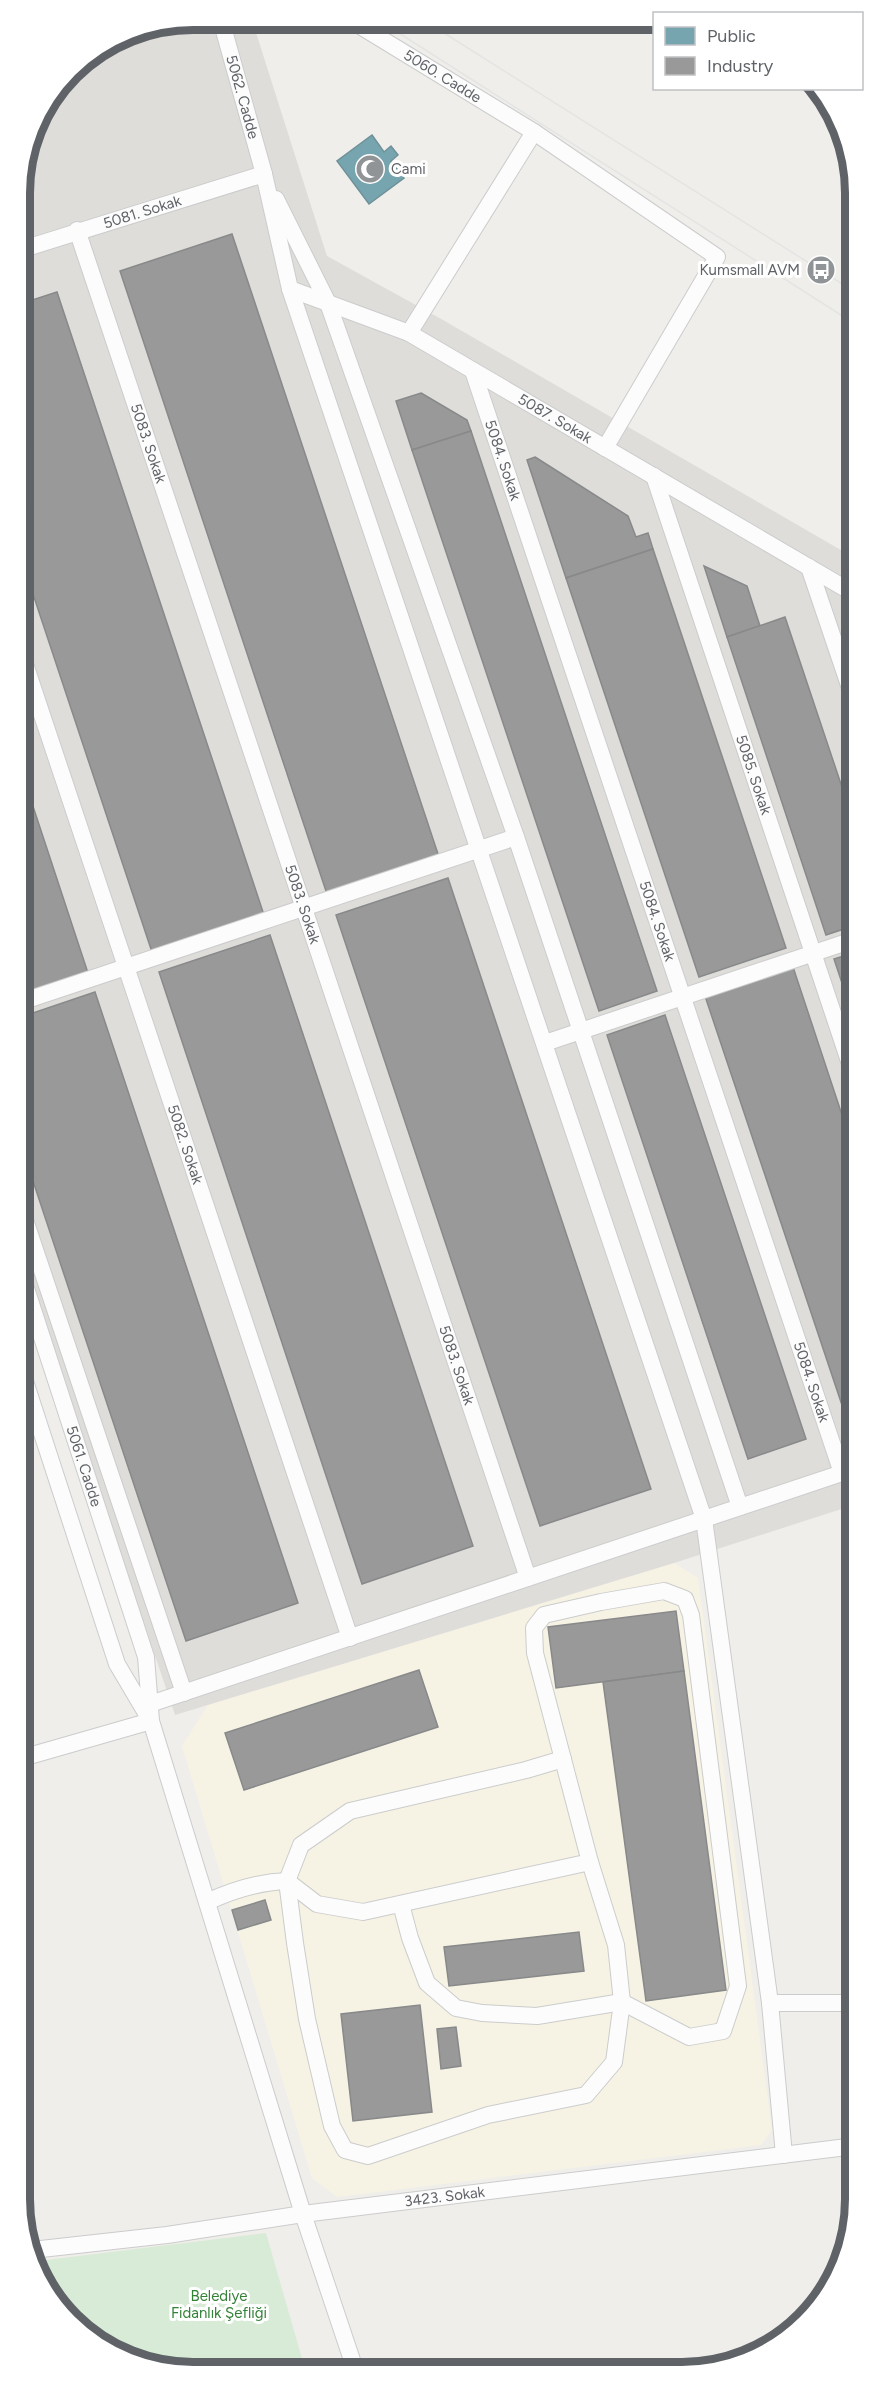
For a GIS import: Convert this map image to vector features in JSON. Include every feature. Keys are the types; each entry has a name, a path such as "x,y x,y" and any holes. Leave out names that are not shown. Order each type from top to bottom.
{"street":[{"name":"5062. Cadde","path":"224,30 264,174"},
{"name":"5060. Cadde","path":"367,30 534,132 717,257 605,448"},
{"path":"409,333 534,132"},
{"name":"5081. Sokak","path":"30,246 77,230 264,174"},
{"path":"264,174 290,289 704,1519 770,2003 784,2155"},
{"path":"264,174 328,303 516,837 740,1507"},
{"name":"5083. Sokak","path":"77,230 528,1578"},
{"name":"5087. Sokak","path":"290,289 409,333 845,588"},
{"name":"5084. Sokak","path":"473,370 683,998 845,1462"},
{"name":"5085. Sokak","path":"654,476 845,1046"},
{"path":"809,567 845,673"},
{"name":"5082. Sokak","path":"30,679 350,1638"},
{"path":"30,999 516,837"},
{"path":"545,1043 845,943"},
{"path":"30,1235 184,1693"},
{"name":"5061. Cadde","path":"30,1303 146,1657 151,1713"},
{"name":"5061. Cadde","path":"30,1397 117,1664 151,1713"},
{"path":"30,1755 151,1713 184,1693 845,1472"},
{"path":"401,1904 410,1938 427,1983 456,2008 483,2013 537,2016 622,2002 689,2037 723,2031 738,1986 691,1615 685,1599 664,1592 601,1602 544,1615 534,1628 535,1653 563,1759 590,1862 616,1946 622,2002 614,2062 586,2094 488,2115 368,2156 345,2150 332,2126 307,2019 287,1881 301,1845 350,1811 526,1770 563,1759"},
{"path":"151,1713 303,2214 353,2362"},
{"path":"207,1902 227,1893 264,1882 287,1881 317,1904 363,1912 590,1862"},
{"path":"770,2003 845,2003"},
{"name":"3423. Sokak","path":"38,2249 167,2235 303,2214 845,2147"}],"shaded area":[{"path":"255,30 327,256 443,320 845,552 845,1508 674,1563 175,1715 30,1285 30,182 42,131 52,112 70,86 86,70 111,52 131,42 172,31"},
{"path":"674,1563 698,1578 772,2130 761,2145 337,2197 312,2178 182,1746 208,1705"}],"green space":[{"name":"Belediye Fidanlık Şefliği","path":"266,2233 303,2362 182,2362 141,2353 102,2335 78,2314 57,2290 43,2260"}],"building: Public":[{"name":"Cami","path":"372,135 384,152 391,146 398,155 391,161 404,178 369,204 337,161"}],"building: Industry":[{"path":"232,234 439,857 327,894 120,271"},
{"path":"57,292 264,915 152,952 30,585 30,301"},
{"path":"421,393 467,420 471,431 412,450 396,401"},
{"path":"471,431 657,991 599,1011 412,450"},
{"path":"535,457 628,516 636,537 648,533 653,549 566,578 527,460"},
{"path":"653,549 786,948 699,977 566,578"},
{"path":"704,566 747,586 760,626 727,637"},
{"path":"785,617 845,796 845,929 826,935 727,637"},
{"path":"30,797 88,973 30,993"},
{"path":"448,878 651,1489 540,1526 336,915"},
{"path":"270,935 473,1546 362,1584 159,972"},
{"path":"845,956 845,992 834,959"},
{"path":"793,967 845,1124 845,1414 705,996"},
{"path":"95,992 298,1603 186,1641 30,1172 30,1014"},
{"path":"665,1015 806,1439 748,1459 607,1035"},
{"path":"676,1611 684,1671 556,1688 548,1627"},
{"path":"419,1670 438,1727 244,1790 225,1733"},
{"path":"684,1671 726,1990 646,2001 603,1682"},
{"path":"265,1900 271,1920 238,1930 232,1910"},
{"path":"579,1932 584,1971 449,1986 444,1947"},
{"path":"420,2005 432,2112 353,2121 341,2014"},
{"path":"456,2027 461,2066 441,2069 437,2029"}],"tram line":[{"path":"394,30 845,318"},
{"path":"439,30 845,286"}],"place":[{"name":"Cami","path":"370,169"},
{"name":"Kumsmall AVM","path":"821,270"}]}
